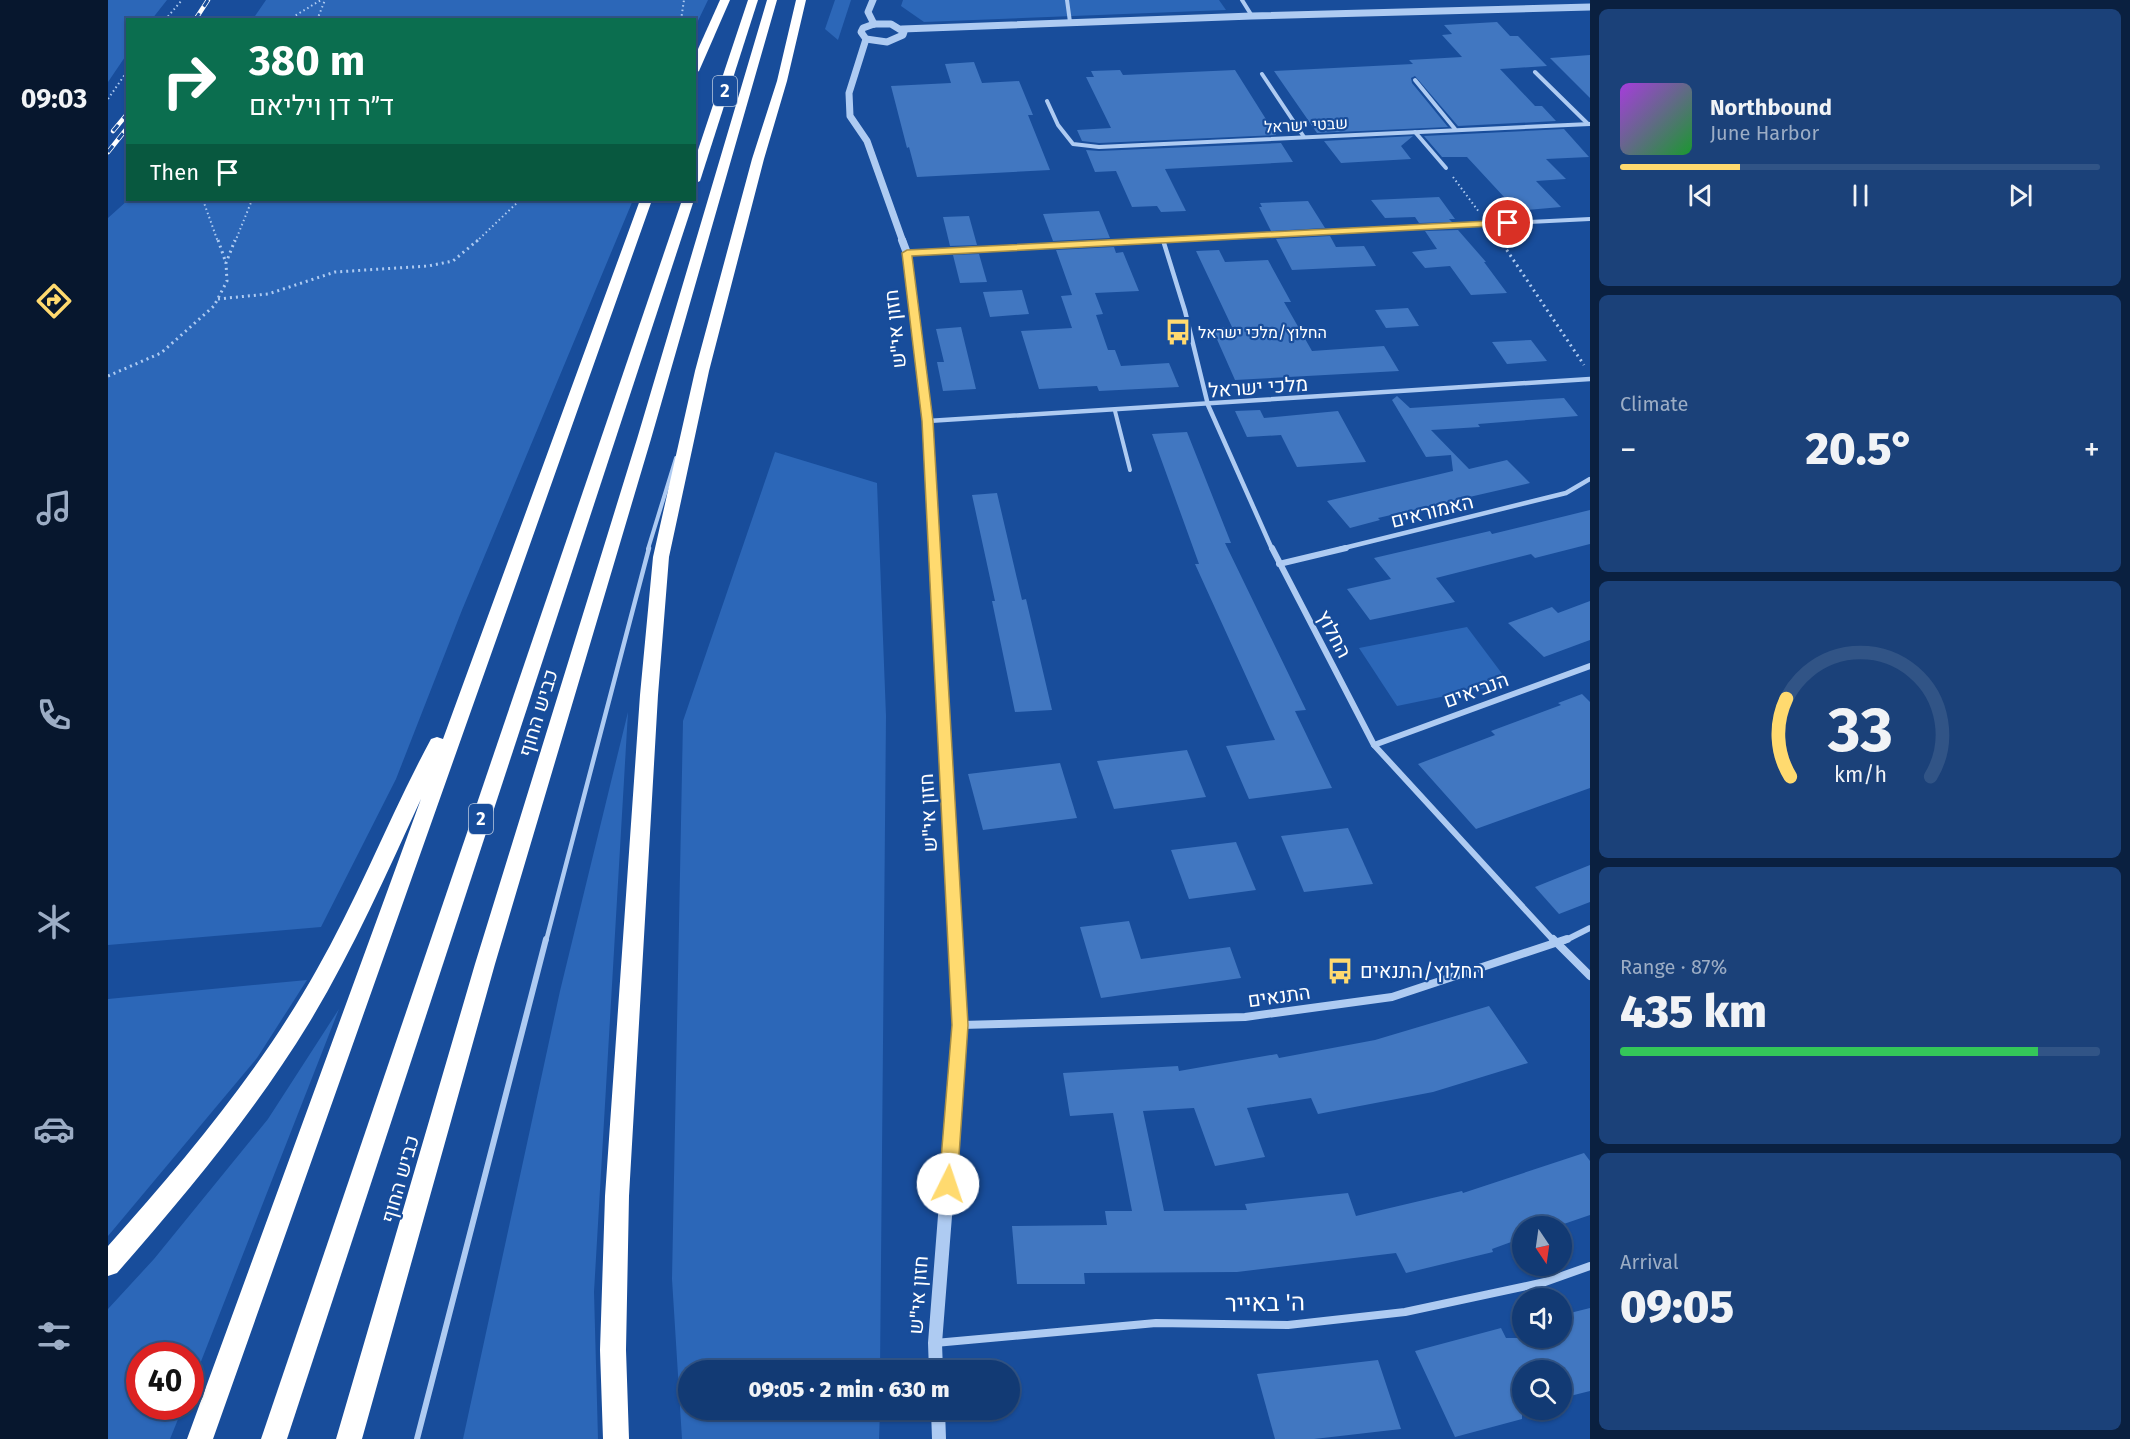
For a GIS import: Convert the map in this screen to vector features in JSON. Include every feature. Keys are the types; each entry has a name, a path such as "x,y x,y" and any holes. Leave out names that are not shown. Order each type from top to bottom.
{"highway":[{"path":"696,66 725,0"},
{"name":"2","path":"696,175 753,0"},
{"name":"כביש החוף","path":"349,1439 485,964 644,439 772,0"},
{"path":"616,1439 613,1350 617,1196 654,629 661,557 702,370 758,159 782,81 802,0"},
{"path":"200,1439 646,201"},
{"name":"כביש החוף","path":"274,1439 688,201"},
{"path":"108,1264 194,1167 280,1050 352,924 486,642"}],"street":[{"path":"873,0 868,12 874,24 891,24 902,29 1251,16 1590,7"},
{"path":"1067,0 1070,22"},
{"path":"1242,0 1251,16"},
{"name":"חזון אי\"ש","path":"874,24 863,28 861,33 866,39 849,93 850,116 867,141 907,253 928,421 960,1025 935,1342 936,1360"},
{"path":"866,39 880,42 894,40 903,35 902,29"},
{"path":"1535,72 1589,124"},
{"path":"1262,74 1304,137"},
{"path":"1415,80 1455,129"},
{"name":"שבטי ישראל","path":"1047,101 1058,125 1073,144 1099,147 1589,124"},
{"path":"1415,132 1446,168"},
{"path":"907,253 1590,219"},
{"name":"החלוץ","path":"1163,240 1185,311 1208,405 1279,564 1374,745 1557,944 1590,976"},
{"name":"מלכי ישראל","path":"928,421 1115,411 1590,379"},
{"name":"האמוראים","path":"1279,564 1566,493 1590,479"},
{"name":"הנביאים","path":"1374,745 1590,666"},
{"name":"התנאים","path":"960,1025 1245,1017 1392,997 1557,944 1590,928"},
{"name":"ה' באייר","path":"935,1342 1156,1323 1288,1325 1405,1312 1545,1282 1590,1266"},
{"path":"938,1420 939,1439"}],"lane":[{"path":"417,1439 639,580 702,370"},
{"path":"1115,411 1130,470"}],"path":[{"path":"167,18 182,0"},
{"path":"292,18 323,0"},
{"path":"317,18 323,0"},
{"path":"681,18 684,0"},
{"path":"108,99 126,73"},
{"path":"1446,168 1488,224 1590,373"},
{"path":"108,376 161,353 214,306 218,299 226,281 226,263 202,201"},
{"path":"226,263 252,201"},
{"path":"218,299 268,294 306,284 336,272 428,266 453,261 481,238 519,201"}],"shaded area":[{"path":"108,0 167,0 153,18 126,18 126,55 108,82"},
{"path":"266,0 708,0 696,25 696,18 254,18"},
{"path":"835,0 851,0 838,40 825,29"},
{"path":"903,0 1219,0 1226,10 924,22 901,6"},
{"path":"127,201 633,201 462,610 396,779 321,927 108,945 108,218"},
{"path":"775,452 877,483 886,716 880,1360 678,1360 678,1375 672,1279 683,721"},
{"path":"1467,627 1509,683 1397,706 1359,648"},
{"path":"628,712 594,1292 598,1439 463,1439 560,991"},
{"path":"307,980 257,1058 108,1236 108,999"},
{"path":"339,1009 204,1354 204,1342 126,1342 126,1420 178,1420 170,1439 108,1439 108,1309 154,1259 268,1119"},
{"path":"681,1420 880,1420 879,1439 682,1439"}],"building":[{"path":"1497,22 1510,36 1518,36 1547,66 1500,69 1535,106 1542,106 1556,121 1458,126 1415,76 1411,78 1412,83 1448,127 1317,133 1274,71 1413,64 1409,60 1462,57 1442,35 1452,34 1444,25"},
{"path":"1590,55 1590,98 1550,58"},
{"path":"974,62 982,83 1019,81 1033,115 1028,115 1050,170 917,177 891,86 951,83 945,64"},
{"path":"1120,70 1123,75 1235,70 1276,135 1099,143 1082,141 1077,130 1111,128 1086,77 1094,77 1091,71"},
{"path":"1564,129 1589,157 1546,159 1566,179 1536,181 1561,207 1517,211 1467,157 1442,157 1424,136"},
{"path":"1413,136 1401,146 1411,159 1341,163 1324,141"},
{"path":"1281,143 1293,162 1165,169 1186,211 1161,212 1157,206 1132,207 1116,171 1095,172 1086,150 1099,151"},
{"path":"1439,197 1455,219 1449,219 1452,222 1419,223 1415,217 1385,218 1371,200"},
{"path":"1308,201 1325,228 1271,231 1259,207 1262,207 1260,203"},
{"path":"1099,211 1110,238 1053,241 1043,214"},
{"path":"969,216 977,245 950,246 943,217"},
{"path":"1458,230 1486,262 1484,262 1507,293 1471,295 1450,266 1425,268 1412,252 1437,249 1425,231"},
{"path":"1330,236 1336,247 1364,246 1376,266 1292,270 1276,239"},
{"path":"1114,247 1116,253 1123,252 1139,291 1095,293 1103,314 1096,315 1108,350 1115,350 1121,366 1169,363 1179,387 1099,391 1097,386 1039,389 1021,331 1072,328 1061,296 1072,295 1056,250"},
{"path":"1219,250 1225,262 1268,260 1291,302 1284,302 1312,351 1384,346 1399,371 1235,380 1212,328 1232,327 1196,251"},
{"path":"979,254 987,282 960,283 953,255"},
{"path":"1022,290 1029,314 990,317 983,292"},
{"path":"1408,308 1419,326 1386,328 1375,310"},
{"path":"961,327 976,389 943,391 937,362 944,362 936,329"},
{"path":"1531,340 1547,361 1507,364 1492,342"},
{"path":"1397,396 1410,408 1564,398 1578,416 1431,430 1469,469 1507,460 1530,483 1378,518 1380,520 1350,528 1327,501 1453,471 1451,455 1426,457 1392,400"},
{"path":"1260,410 1264,418 1338,411 1366,462 1297,467 1281,435 1247,437 1235,411"},
{"path":"1187,432 1231,543 1225,543 1306,710 1295,711 1332,788 1249,799 1226,746 1275,740 1195,564 1199,564 1152,434"},
{"path":"997,493 1022,600 1026,599 1052,710 1015,712 992,601 995,601 972,495"},
{"path":"1590,510 1590,544 1535,558 1531,554 1436,578 1455,602 1370,620 1347,589 1391,579 1374,558 1490,531 1492,534"},
{"path":"1590,601 1590,640 1544,657 1508,623 1552,607 1558,613"},
{"path":"1582,694 1590,702 1590,788 1476,829 1418,764 1495,735 1491,731 1561,705 1558,703"},
{"path":"1187,750 1206,797 1114,809 1097,761"},
{"path":"1060,763 1077,818 983,830 968,774"},
{"path":"1348,828 1373,884 1304,892 1281,836"},
{"path":"1236,842 1256,890 1189,899 1171,850"},
{"path":"1590,865 1590,902 1559,914 1535,887"},
{"path":"1129,921 1141,959 1230,947 1241,978 1101,998 1080,927"},
{"path":"1489,1006 1528,1063 1433,1092 1318,1114 1311,1098 1247,1108 1265,1157 1215,1166 1194,1108 1143,1111 1164,1211 1247,1210 1245,1204 1348,1193 1356,1216 1462,1191 1463,1193 1584,1153 1590,1161 1590,1215 1572,1221 1572,1216 1512,1216 1512,1242 1492,1249 1493,1252 1406,1273 1396,1253 1237,1272 1084,1273 1085,1284 1017,1284 1012,1226 1107,1225 1105,1211 1132,1211 1113,1113 1070,1116 1063,1073 1178,1066 1179,1071 1277,1054 1279,1058 1375,1040"},
{"path":"1590,1308 1590,1391 1572,1396 1572,1360 1512,1360 1512,1420 1518,1420 1455,1437 1415,1351 1501,1328 1506,1338 1512,1338 1512,1348 1572,1348 1572,1312"},
{"path":"1378,1360 1401,1429 1314,1439 1275,1439 1257,1374"}],"railway":[{"path":"196,18 208,0"},
{"path":"113,131 126,115"},
{"path":"108,152 126,130"}],"place":[{"name":"החלוץ/מלכי ישראל","path":"1178,332"},
{"name":"החלוץ/התנאים","path":"1340,971"}],"route":[{"path":"948,1184 960,1025 928,421 907,253 1508,223"}]}
